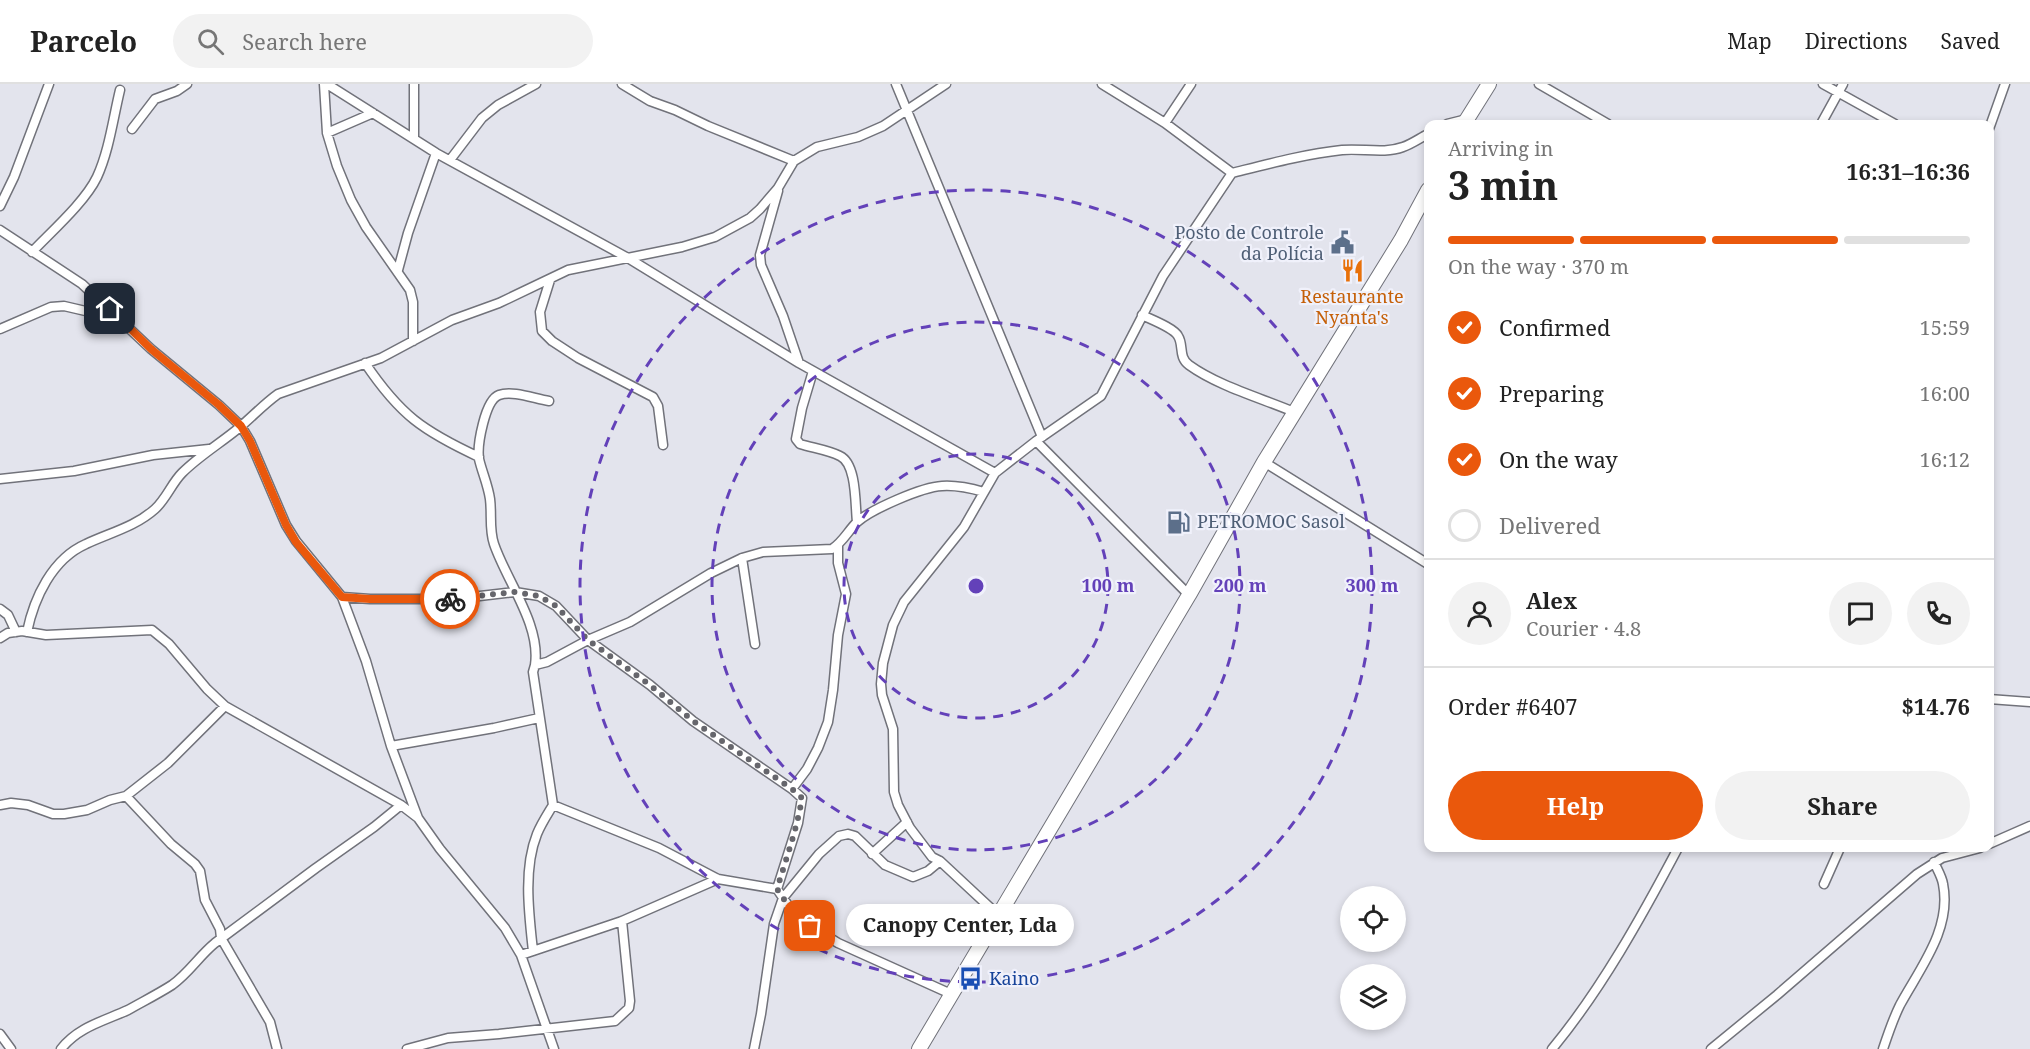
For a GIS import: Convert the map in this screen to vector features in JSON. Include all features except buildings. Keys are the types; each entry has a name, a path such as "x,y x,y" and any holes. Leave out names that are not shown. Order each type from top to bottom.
{"main road":[{"path":"1467,120 1489,84"},
{"path":"919,1049 1189,595 1264,462 1363,305 1424,198"}],"street":[{"path":"0,206 14,177 49,84"},
{"path":"132,129 156,99 177,91 187,84"},
{"path":"326,84 414,137 436,153 628,258 799,363 995,473"},
{"path":"326,84 327,133 337,166 351,200 366,227 410,290 413,341"},
{"path":"414,84 414,137"},
{"path":"450,160 482,118 498,105 536,84"},
{"path":"622,84 650,101 794,161"},
{"path":"896,84 1039,439 1189,595"},
{"path":"27,632 31,613 45,582 56,566 72,551 84,544 135,524 149,515 158,507 170,487 182,474 209,449 241,426 267,401 278,394 381,358 452,320 499,303 568,270 682,247 715,237 750,218 778,188 794,161 817,147 858,137 883,126 946,84"},
{"path":"1102,84 1165,123 1232,173"},
{"path":"1165,123 1191,84"},
{"path":"1539,84 1601,120"},
{"path":"1823,84 1888,120"},
{"path":"1823,120 1844,84"},
{"path":"1992,120 2005,84"},
{"path":"32,252 83,198 97,178 120,90"},
{"path":"327,133 373,113"},
{"path":"998,915 940,861 932,857 907,822 894,792 892,729 882,695 884,663 893,625 904,602 964,526 995,473 1101,396 1163,276 1232,173 1281,160 1341,150 1357,148 1386,151 1403,147 1424,136"},
{"path":"398,270 408,233 436,153"},
{"path":"778,188 761,247 761,264 783,316 799,363"},
{"path":"0,230 82,284 151,349 241,426 296,542 342,597 366,661 391,746 418,818 440,849 505,928 521,955 554,1049"},
{"path":"550,280 540,312 542,331 552,341 578,358 653,397 658,406 663,445"},
{"path":"0,329 51,307 64,306 120,319"},
{"path":"1142,315 1178,335 1184,361 1189,366 1216,381 1294,412"},
{"path":"365,363 385,393 407,416 441,440 479,456"},
{"path":"813,370 796,439 800,444 839,455 847,460 852,469 857,522"},
{"path":"533,951 529,881 532,852 542,824 553,805 533,672 535,646 531,627 494,543 490,525 490,496 479,456 479,444 490,403 497,396 505,394 549,401"},
{"path":"0,479 74,471 153,455 209,449"},
{"path":"1264,462 1424,562"},
{"path":"534,665 547,662 588,640 630,622 711,573 742,558 763,552 832,549 857,522 893,502 929,488 942,486 969,488 984,492"},
{"path":"792,789 813,759 828,722 834,690 838,635 846,594 838,562 838,545"},
{"path":"742,558 755,644"},
{"path":"342,597 454,599 515,592 539,596 556,606 588,640 650,685 693,721 802,798 798,823 777,889"},
{"path":"0,609 8,615 16,632"},
{"path":"0,638 16,632 46,635 152,630 169,644 207,689 225,706 401,805 418,818"},
{"path":"1994,699 2030,702"},
{"path":"0,805 11,803 28,805 53,814 64,814 87,810 126,796 168,763 225,706"},
{"path":"391,746 539,718"},
{"path":"126,796 200,871 205,900 220,929 221,938 270,1022 277,1049"},
{"path":"61,1049 69,1038 80,1031 129,1009 187,974 205,951 221,938 401,805"},
{"path":"553,805 659,848 718,879 777,889 796,917 838,943 951,994"},
{"path":"872,854 907,822"},
{"path":"1994,842 2030,826"},
{"path":"754,1049 774,924 783,898 819,854 839,836 848,834 855,836 885,865 913,877 928,871 940,861"},
{"path":"1552,1049 1617,957 1676,852"},
{"path":"1824,884 1838,852"},
{"path":"1711,1049 1917,874 1942,858 1965,852"},
{"path":"1883,1049 1899,1007 1920,975 1943,918 1943,882 1934,862"},
{"path":"521,955 622,921 718,879"},
{"path":"407,1049 448,1038 615,1021 629,1008 630,1001 622,921"},
{"path":"0,1034 6,1048"}],"way so far":[{"path":"450,599 515,592 539,596 556,606 588,640 650,685 693,721 802,798 798,823 777,889 796,917 810,926"}],"place":[{"name":"Posto de Controle da Polícia","path":"1342,243"},
{"name":"Restaurante Nyanta's","path":"1352,271"},
{"name":"PETROMOC Sasol","path":"1179,522"},
{"name":"Canopy Center, Lda","path":"810,926"},
{"name":"Kaino","path":"971,979"}],"route":[{"path":"110,309 151,349 241,426 296,542 342,597 405,600 450,599"}]}
